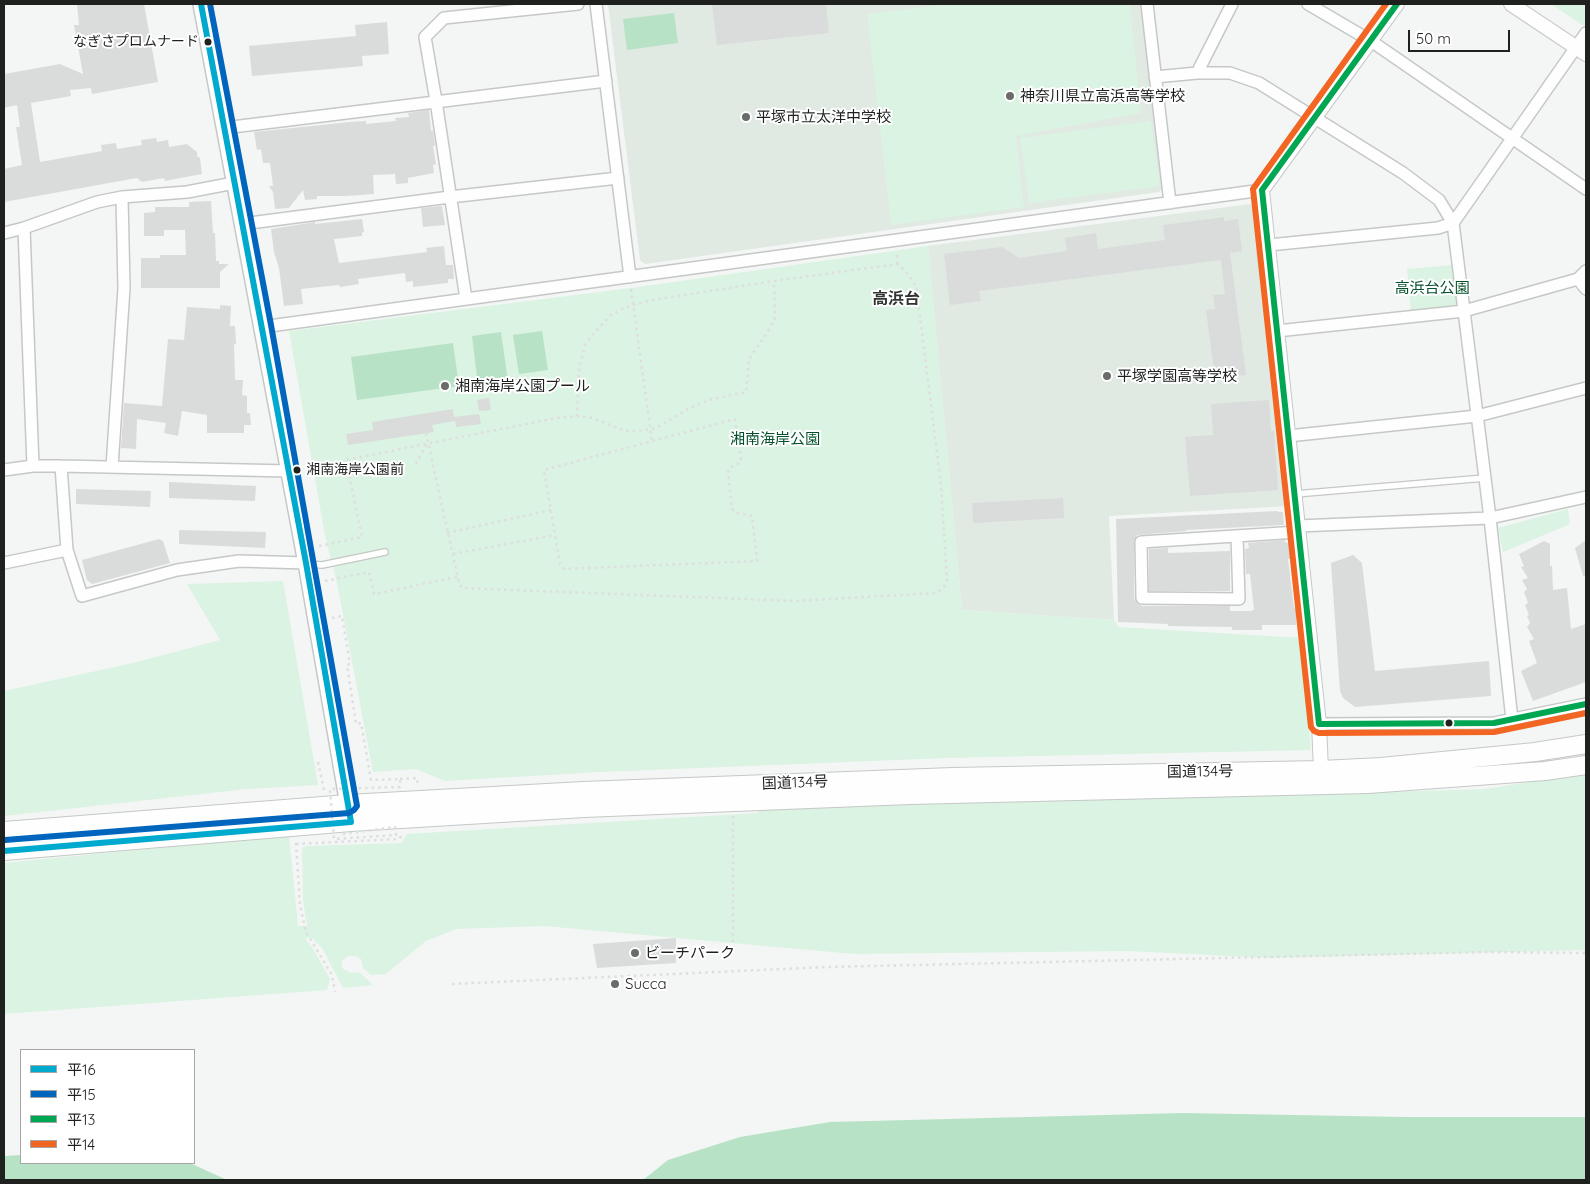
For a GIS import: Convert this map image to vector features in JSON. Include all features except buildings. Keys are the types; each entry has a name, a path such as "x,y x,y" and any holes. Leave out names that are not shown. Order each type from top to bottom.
{"highway":[{"name":"国道134号","path":"4,831 348,804 583,792 882,779 1322,770 1463,760 1586,744"},
{"name":"国道134号","path":"4,851 346,828 584,808 910,795 1368,784 1545,771 1586,765"}],"main road":[{"path":"202,4 306,563 348,804 346,828"}],"street":[{"path":"466,299 425,37 444,18 578,4"},
{"path":"596,4 630,277"},
{"path":"1147,4 1170,203"},
{"path":"1197,73 1232,4"},
{"path":"1308,4 1370,41 1586,189"},
{"path":"1322,770 1319,724 1262,190 1397,4"},
{"path":"1512,4 1581,51"},
{"path":"1269,245 1438,228 1453,223 1512,139 1581,51 1586,33"},
{"path":"1156,77 1197,73 1230,73 1259,83 1403,173 1439,200 1453,223 1490,518 1512,720"},
{"path":"224,128 606,81"},
{"path":"242,224 450,197 618,178"},
{"path":"4,233 24,228 97,202 122,197 186,192 234,183"},
{"path":"262,327 1262,190"},
{"path":"112,467 124,288 122,197"},
{"path":"24,228 33,466"},
{"path":"1277,331 1464,311 1582,275 1586,289"},
{"path":"1288,436 1477,416 1586,388"},
{"path":"4,470 33,466 61,466 289,471"},
{"path":"61,466 67,550 82,596 177,570 230,562 306,563"},
{"path":"1237,536 1239,599 1142,598 1141,542 1237,536 1298,529 1490,518 1586,497"},
{"path":"4,563 67,550"},
{"path":"1319,724 1494,723 1586,704"}],"lane":[{"path":"1294,494 1485,478"},
{"path":"306,563 322,565 385,552"}],"path":[{"path":"426,433 452,554 462,588 794,600 936,594 944,587 947,581 941,485 916,286 905,270 897,264 652,300 611,315 592,334 585,345 579,369 577,416"},
{"path":"630,277 652,441"},
{"path":"319,546 362,537 346,460 556,418 589,417 626,431 650,429 669,422 690,408 712,399 746,392 749,359 775,318 774,281"},
{"path":"735,419 741,458 740,463 731,467 728,471 732,509 736,513 752,516 757,561 564,570 560,564 544,470 652,441 735,419"},
{"path":"416,464 428,443"},
{"path":"448,534 550,510"},
{"path":"452,554 555,535"},
{"path":"325,581 368,572 374,594 458,577"},
{"path":"332,618 342,616 350,664 347,665 356,724 361,723 371,780 417,778 418,788 413,788"},
{"path":"318,762 323,790 400,787 400,779"},
{"path":"330,789 334,839 396,834 395,827 346,828"},
{"path":"733,802 733,949"},
{"path":"296,838 300,904 306,932 332,974 336,992"},
{"path":"452,984 827,967 1488,952 1586,953"}],"shaded area":[{"path":"608,4 1142,4 1164,187 1159,192 645,264 640,260"},
{"path":"674,13 678,43 627,50 623,19"},
{"name":"平塚学園高等学校","path":"1251,204 1254,208 1290,506 1109,516 1114,620 962,610 928,246"},
{"path":"542,331 548,370 519,374 513,335"},
{"path":"501,332 508,381 478,385 472,336"},
{"path":"453,343 459,386 357,400 351,357"},
{"path":"1183,1113 1404,1117 1586,1117 1586,1180 643,1180 668,1160 740,1137 830,1122"},
{"path":"20,1155 20,1164 192,1164 227,1180 4,1180 4,1156"}],"green space":[{"name":"神奈川県立高浜高等学校","path":"948,4 1130,4 1141,113 1016,136 1024,207 891,225 867,14"},
{"path":"1551,4 1586,4 1586,22 1584,26"},
{"path":"1151,121 1160,186 1029,203 1020,138"},
{"name":"湘南海岸公園","path":"928,246 962,610 1114,620 1119,627 1302,638 1311,750 946,758 600,772 445,781 416,769 373,772 337,583 325,536 289,331 631,288"},
{"name":"高浜台公園","path":"1453,265 1457,306 1411,311 1407,269"},
{"path":"1568,509 1570,524 1503,552 1498,528"},
{"path":"283,581 318,785 247,789 4,816 4,691 133,663 220,640 187,584"},
{"path":"1586,773 1586,950 1269,958 1128,951 854,954 545,926 456,929 426,941 386,974 371,975 363,968 361,959 355,956 348,956 342,961 342,968 351,973 359,972 373,985 343,988 322,948 312,938 305,938 330,979 327,990 4,1014 4,863 289,835 298,926 307,926 303,900 302,848 307,846 401,843 407,834 757,813 770,801 1250,796 1485,789"}],"transit line":[{"name":"平16","path":"4,851 351,822 306,563 201,4"},
{"name":"平15","path":"5,840 349,813 357,806 271,325 210,4"},
{"name":"平14","path":"1386,4 1253,189 1311,727 1319,733 1494,732 1586,713"},
{"name":"平13","path":"1397,4 1262,190 1319,724 1494,723 1586,704"}],"place":[{"name":"なぎさプロムナード","path":"208,42"},
{"name":"神奈川県立高浜高等学校","path":"1010,96"},
{"name":"平塚市立太洋中学校","path":"746,117"},
{"name":"平塚学園高等学校","path":"1107,376"},
{"name":"湘南海岸公園プール","path":"445,386"},
{"name":"湘南海岸公園前","path":"297,470"},
{"name":"ビーチパーク","path":"635,953"},
{"name":"Succa","path":"615,984"}],"district":[{"name":"高浜台","path":"896,299"}]}
